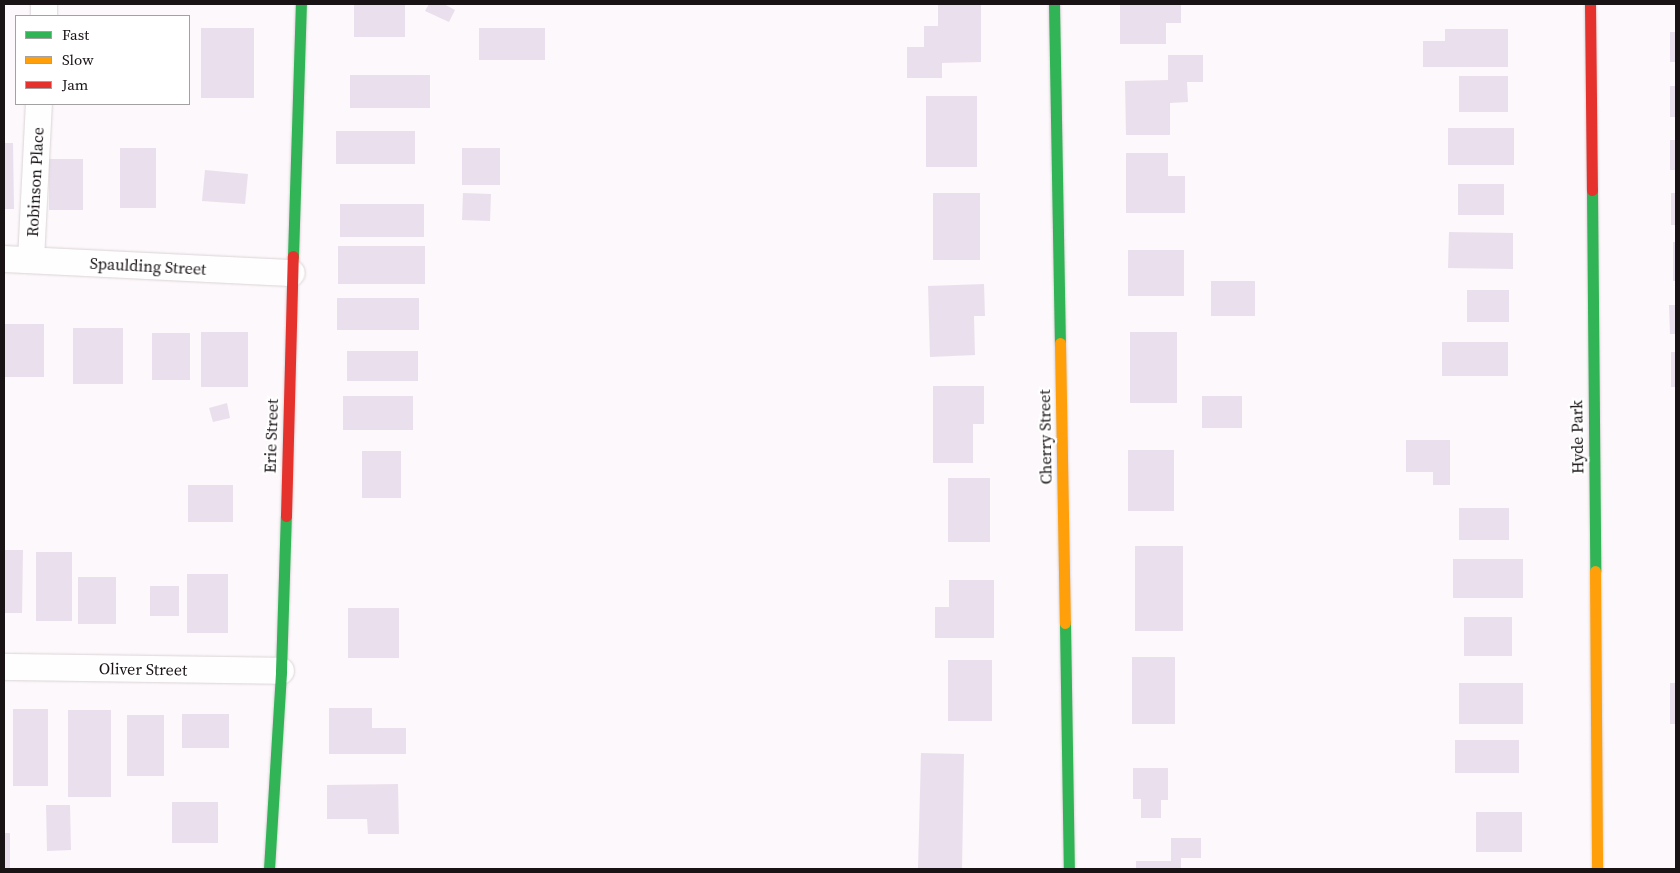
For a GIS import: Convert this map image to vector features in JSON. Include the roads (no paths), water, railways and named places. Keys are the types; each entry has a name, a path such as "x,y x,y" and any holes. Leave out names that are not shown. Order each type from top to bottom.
{"street":[{"name":"Erie Street","path":"268,869 281,671 301,4"},
{"name":"Cherry Street","path":"1054,4 1069,869"},
{"name":"Hyde Park","path":"1590,4 1598,869"},
{"name":"Robinson Place","path":"31,260 39,105"},
{"name":"Spaulding Street","path":"4,259 292,273"},
{"name":"Oliver Street","path":"4,667 281,671"}]}
